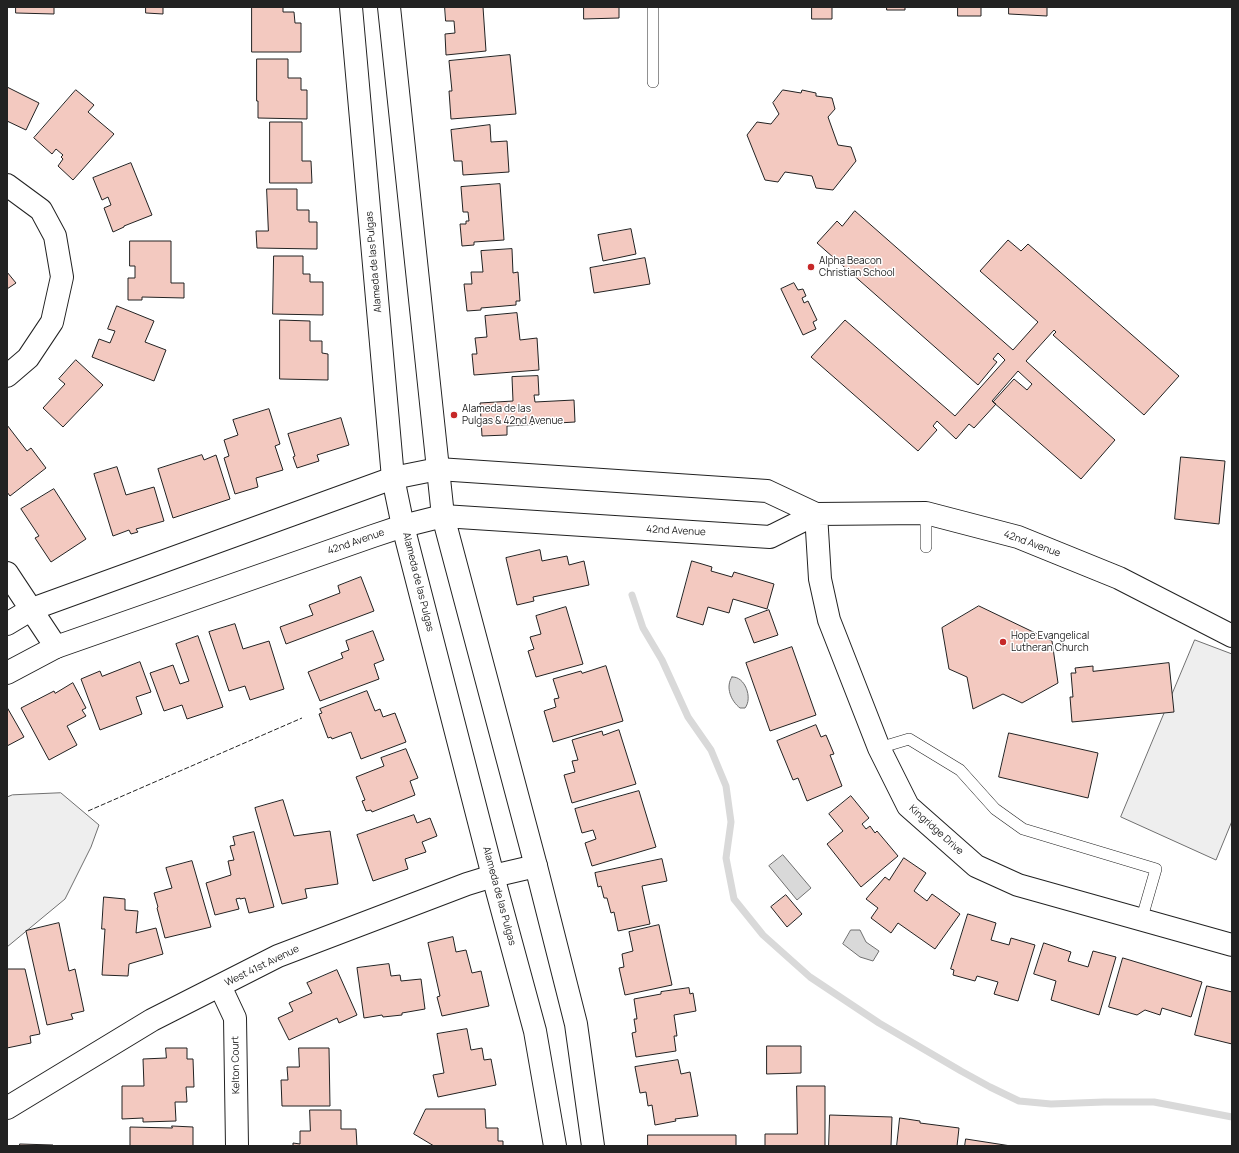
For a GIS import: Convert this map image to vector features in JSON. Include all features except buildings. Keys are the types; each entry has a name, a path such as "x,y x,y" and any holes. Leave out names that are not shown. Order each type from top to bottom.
{"street":[{"name":"Alameda de las Pulgas","path":"351,7 393,478 403,526 493,876 535,1032 555,1146"},
{"path":"389,7 443,516 536,866 576,1024 593,1146"},
{"path":"7,185 41,210 55,236 62,277 52,322 28,358 7,376"},
{"name":"42nd Avenue","path":"7,624 32,609 393,478 438,469 767,491 816,514 926,513 1018,537 1119,578 1232,636"},
{"name":"42nd Avenue","path":"7,673 56,647 403,526 443,516 770,537 816,514"},
{"name":"Kingridge Drive","path":"816,514 820,579 829,620 879,748 908,806 976,866 1018,885 1232,946"},
{"path":"7,573 56,647"},
{"name":"West 41st Avenue","path":"7,1108 152,1020 278,956 438,895 493,876 536,866"},
{"name":"Kelton Court","path":"220,986 235,1018 237,1146"}],"lane":[{"path":"653,7 653,82"},
{"path":"926,513 926,547"},
{"path":"879,748 909,739 960,770 995,809 1023,829 1156,869 1141,921"}],"shaded area":[{"path":"1195,640 1232,654 1232,821 1216,860 1121,817"},
{"path":"732,677 741,680 746,688 748,699 745,708 740,708 734,702 730,694 729,685"},
{"path":"61,793 99,825 91,847 65,899 7,947 7,797 12,795"},
{"path":"783,855 811,888 797,900 769,866"},
{"path":"851,930 860,930 866,942 879,951 873,961 860,957 843,944"}],"waterway":[{"path":"632,595 643,628 662,660 688,717 711,750 726,786 731,822 726,858 734,899 763,935 810,977 879,1023 961,1071 1019,1101 1051,1104 1154,1102 1232,1117"}],"fence":[{"path":"88,811 302,718"}],"place":[{"name":"Alpha Beacon Christian School","path":"811,267"},
{"name":"Alameda de las Pulgas & 42nd Avenue","path":"454,415"},
{"name":"Hope Evangelical Lutheran Church","path":"1003,642"}]}
